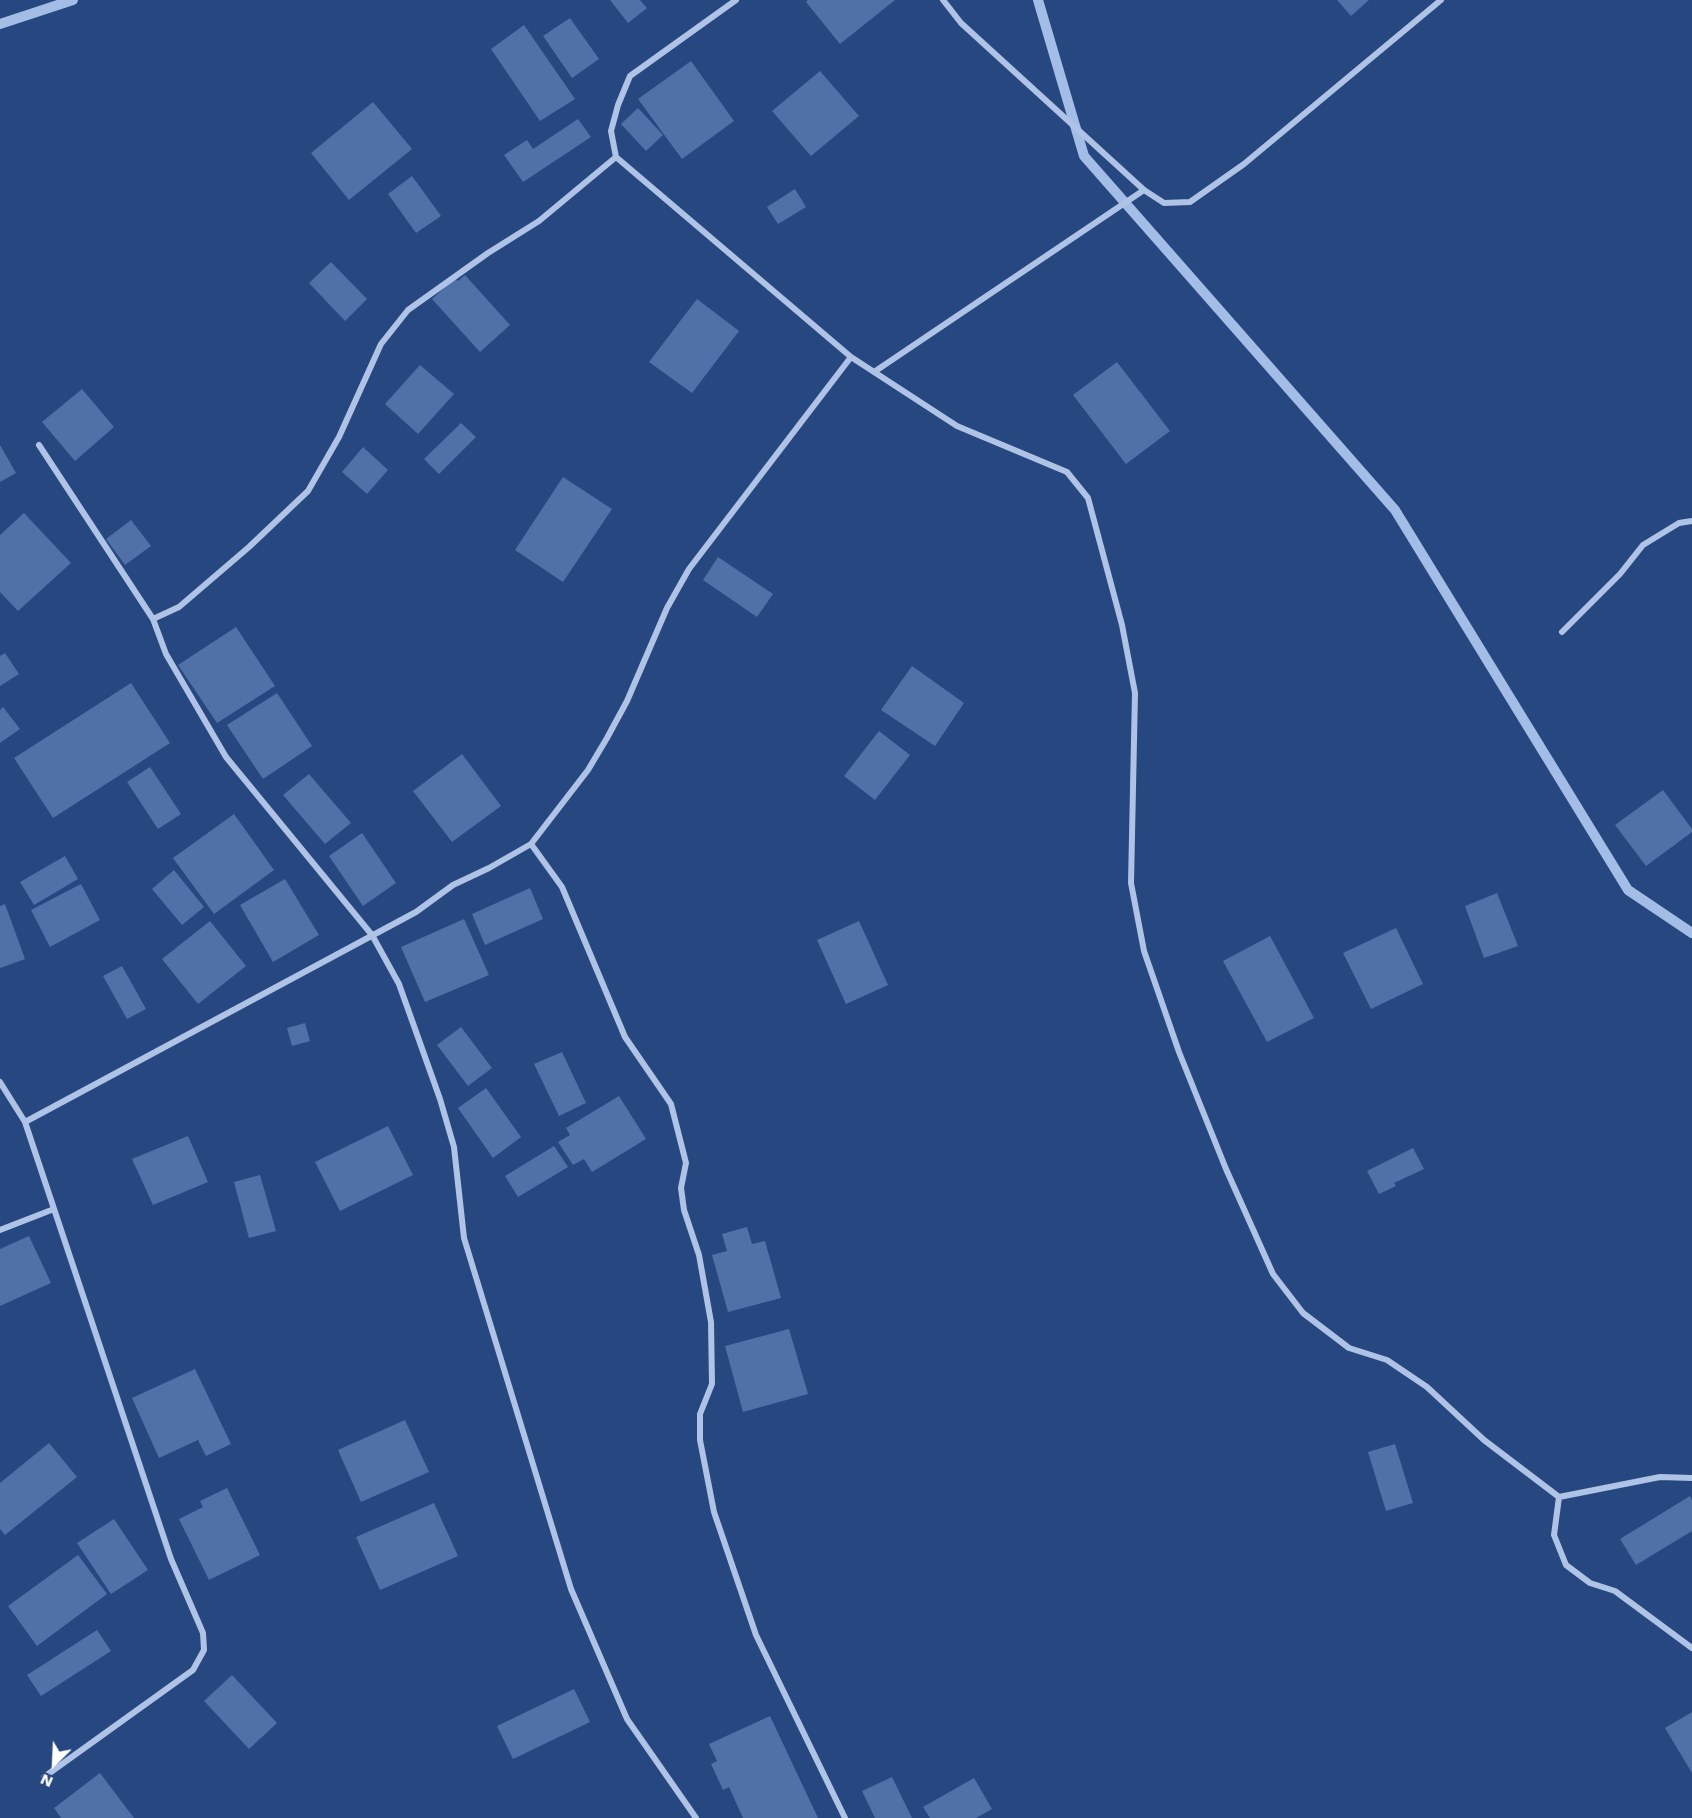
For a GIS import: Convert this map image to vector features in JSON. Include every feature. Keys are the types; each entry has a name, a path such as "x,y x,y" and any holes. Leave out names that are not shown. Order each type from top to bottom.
{"street":[{"path":"736,0 630,76 618,105 611,131 616,157 851,357 957,426 1066,472 1088,498 1122,625 1136,693 1131,883 1144,951 1179,1052 1226,1169 1273,1274 1304,1313 1349,1348 1387,1360 1427,1387 1484,1440 1559,1497 1660,1477 1692,1478"},
{"path":"944,0 961,23 1144,190 1164,203 1190,201 1244,164 1441,0"},
{"path":"153,619 179,607 249,547 308,491 339,437 381,344 408,310 488,253 539,221 616,157"},
{"path":"874,372 1144,190"},
{"path":"25,1122 416,912 453,885 531,844 588,770 607,738 627,701 668,608 689,569 851,357"},
{"path":"39,444 153,619 166,654 226,757 372,935 399,984 454,1147 464,1238 571,1589 627,1719 696,1818"},
{"path":"1562,632 1620,574 1643,545 1679,523 1692,521"},
{"path":"531,844 562,887 625,1037 671,1104 686,1163 681,1188 684,1210 699,1255 711,1322 712,1384 700,1414 700,1440 714,1512 756,1635 845,1818"},
{"path":"0,1082 25,1122 171,1559 203,1633 204,1650 193,1670 44,1777"},
{"path":"0,1230 54,1209"},
{"path":"1559,1497 1554,1535 1566,1565 1590,1583 1615,1591 1692,1648"}],"building":[{"path":"610,0 640,0 647,8 628,23"},
{"path":"808,0 895,0 840,44 806,2"},
{"path":"1337,0 1369,0 1351,16"},
{"path":"570,18 599,59 572,78 543,36"},
{"path":"524,25 575,99 540,121 491,49"},
{"path":"691,61 734,121 682,159 638,99"},
{"path":"820,71 859,116 811,156 772,111"},
{"path":"373,102 412,149 349,200 311,153"},
{"path":"638,108 663,135 646,151 621,124"},
{"path":"578,119 591,137 523,182 504,155 527,140 533,149"},
{"path":"412,176 441,216 416,233 388,194"},
{"path":"795,189 806,207 778,224 767,207"},
{"path":"331,262 367,299 345,321 309,283"},
{"path":"465,275 510,325 480,352 432,299 455,278 458,281"},
{"path":"697,299 739,331 692,393 649,362"},
{"path":"1117,362 1170,431 1126,464 1073,395"},
{"path":"420,365 454,394 418,434 385,404"},
{"path":"82,389 114,427 75,461 42,422"},
{"path":"461,423 476,437 439,474 424,459"},
{"path":"0,445 16,473 0,482"},
{"path":"363,447 388,470 367,494 342,472"},
{"path":"563,477 612,509 563,582 515,550"},
{"path":"24,513 71,563 18,611 0,592 0,535"},
{"path":"131,520 151,546 125,565 106,539"},
{"path":"718,557 773,594 757,617 703,580"},
{"path":"236,627 275,686 217,723 178,665"},
{"path":"5,653 19,674 0,686 0,656"},
{"path":"912,666 964,703 935,746 881,710"},
{"path":"131,683 170,743 53,818 14,758"},
{"path":"277,693 312,746 263,779 227,725"},
{"path":"3,707 20,729 0,743 0,710"},
{"path":"879,731 910,755 875,800 844,776"},
{"path":"462,754 501,806 452,842 413,791"},
{"path":"150,767 181,814 158,829 127,782"},
{"path":"309,774 351,823 325,844 283,795"},
{"path":"1663,790 1692,832 1646,866 1615,825"},
{"path":"234,814 274,870 214,914 173,858"},
{"path":"362,833 396,883 363,906 329,856"},
{"path":"65,856 78,879 34,905 20,882"},
{"path":"174,870 204,907 182,925 152,889"},
{"path":"285,879 319,935 273,962 240,905"},
{"path":"81,884 100,920 50,947 31,910"},
{"path":"530,888 543,919 485,945 472,914"},
{"path":"1497,893 1518,946 1484,958 1465,906"},
{"path":"5,904 25,959 0,968 0,906"},
{"path":"464,919 489,975 425,1002 401,947"},
{"path":"210,921 246,966 198,1004 162,959"},
{"path":"859,921 888,985 846,1004 817,940"},
{"path":"1396,928 1423,984 1371,1009 1343,953"},
{"path":"1270,936 1314,1018 1267,1042 1223,961"},
{"path":"122,966 146,1009 127,1019 103,976"},
{"path":"305,1023 310,1041 292,1046 287,1028"},
{"path":"461,1027 492,1068 468,1086 437,1045"},
{"path":"562,1052 586,1103 559,1116 534,1064"},
{"path":"486,1088 521,1137 493,1158 458,1108"},
{"path":"619,1096 646,1139 592,1172 584,1159 573,1165 558,1142 570,1135 566,1128"},
{"path":"388,1126 413,1175 340,1211 315,1162"},
{"path":"188,1136 208,1182 153,1205 132,1159"},
{"path":"554,1146 568,1167 518,1197 505,1176"},
{"path":"1413,1148 1424,1169 1394,1183 1396,1186 1379,1194 1367,1171"},
{"path":"260,1175 276,1231 249,1238 234,1182"},
{"path":"747,1227 752,1244 765,1241 781,1298 728,1312 712,1255 727,1251 722,1234"},
{"path":"29,1236 51,1283 0,1306 0,1249"},
{"path":"789,1329 808,1394 743,1412 725,1346"},
{"path":"195,1369 231,1444 206,1456 198,1440 159,1458 132,1398"},
{"path":"405,1420 429,1472 361,1502 338,1450"},
{"path":"49,1443 77,1477 5,1535 0,1529 0,1483"},
{"path":"1395,1444 1413,1503 1386,1511 1368,1452"},
{"path":"227,1488 260,1555 209,1580 179,1519 203,1507 200,1501"},
{"path":"1690,1496 1692,1531 1636,1565 1620,1539"},
{"path":"434,1503 458,1556 380,1590 356,1537"},
{"path":"114,1519 148,1570 111,1594 77,1543"},
{"path":"78,1555 107,1594 37,1646 8,1606"},
{"path":"97,1630 111,1651 41,1696 27,1675"},
{"path":"232,1675 277,1723 249,1749 204,1701"},
{"path":"574,1689 590,1722 513,1759 497,1726"},
{"path":"1692,1712 1692,1773 1665,1728"},
{"path":"770,1716 818,1818 743,1818 729,1787 723,1790 711,1764 717,1761 709,1744"},
{"path":"100,1773 134,1818 61,1818 54,1808"},
{"path":"892,1777 912,1818 875,1818 862,1791"},
{"path":"974,1778 992,1809 976,1818 930,1818 923,1807"}],"waterway":[{"path":"0,24 73,0"},
{"path":"1038,0 1084,156 1395,510 1628,890 1692,933"}]}
